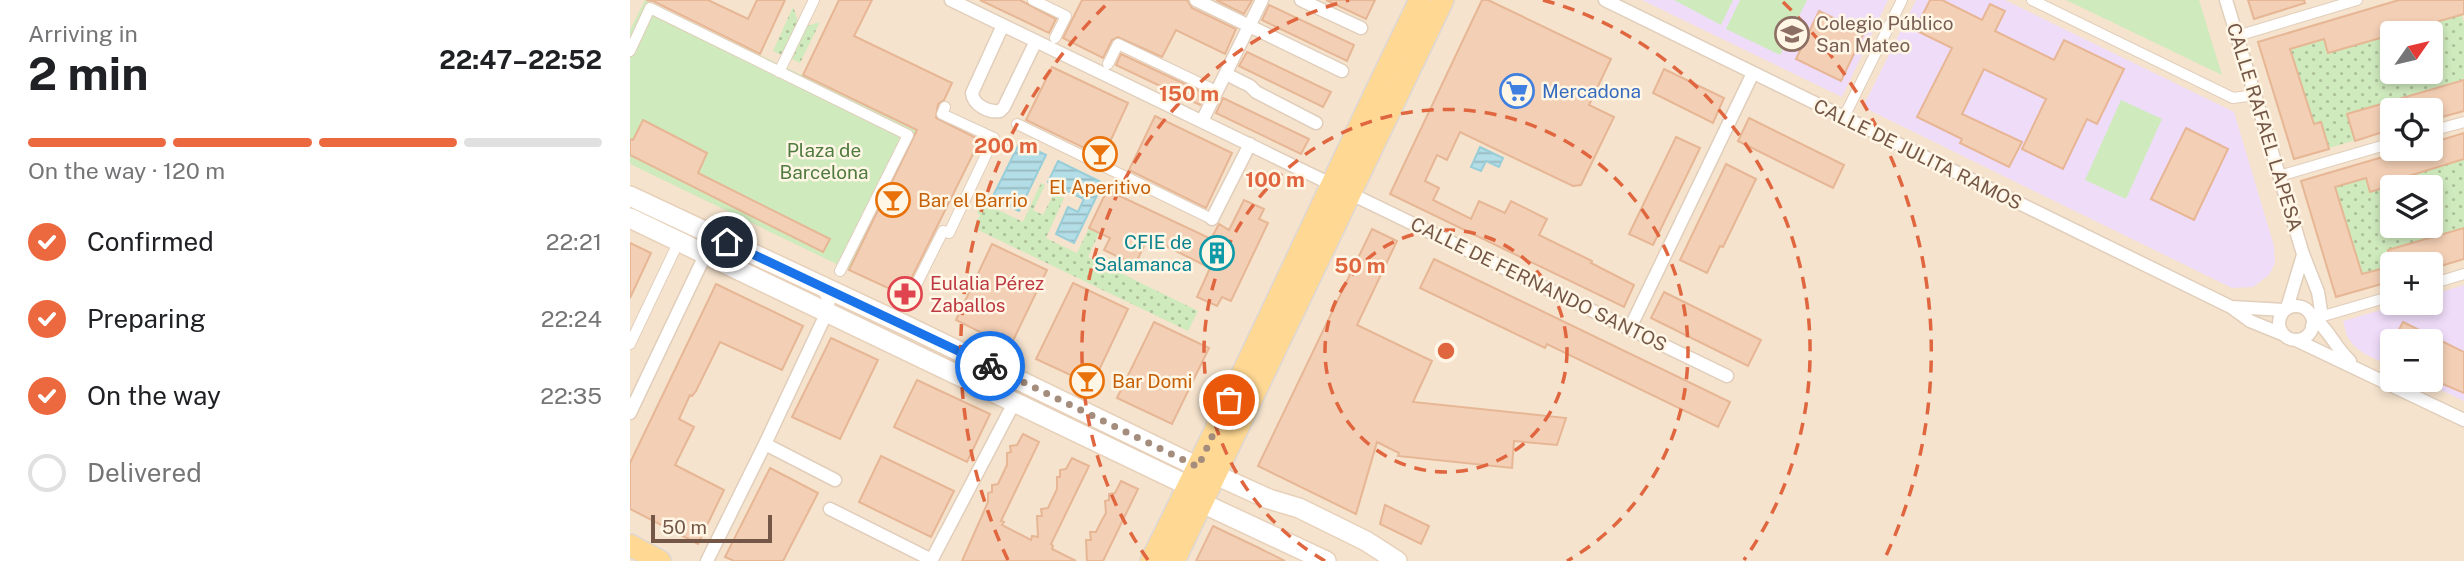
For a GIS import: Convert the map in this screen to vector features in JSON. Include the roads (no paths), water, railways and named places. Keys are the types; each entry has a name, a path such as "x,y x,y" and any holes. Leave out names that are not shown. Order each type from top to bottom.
{"main road":[{"path":"1174,561 1201,482 1330,183 1420,0"},
{"path":"1151,561 1201,482 1351,192 1443,0"},
{"path":"630,196 822,288 898,321 1201,482 1326,561"},
{"path":"630,218 1015,401 1201,482 1299,508 1366,541 1393,560"},
{"path":"630,545 660,561"}],"street":[{"path":"779,72 814,0"},
{"name":"CALLE DE FERNANDO SANTOS","path":"953,0 1727,376"},
{"path":"1033,0 1066,16 1055,38"},
{"path":"1196,0 1342,71"},
{"path":"1202,121 1262,0"},
{"path":"1301,0 1361,28"},
{"name":"CALLE DE JULITA RAMOS","path":"1605,0 2231,307 2250,321 2282,334"},
{"path":"1844,117 1902,0"},
{"path":"2032,0 2232,98 2255,95"},
{"name":"CALLE RAFAEL LAPESA","path":"2226,0 2303,254 2318,292 2321,311 2314,320"},
{"path":"2237,36 2357,0"},
{"path":"630,51 650,8 908,135 840,271"},
{"path":"1003,25 972,93 972,99 988,110 1000,111 1004,107 1036,41"},
{"path":"1108,64 1118,44 1210,88"},
{"path":"1630,328 1753,73"},
{"path":"1226,74 1250,86 1256,93 1316,122"},
{"path":"907,303 943,231 949,233 994,138 942,114 945,107"},
{"path":"2443,128 2464,122"},
{"path":"1017,124 1213,219 1250,144"},
{"path":"2280,176 2380,147"},
{"path":"630,413 707,254 708,244 703,231"},
{"path":"630,344 679,241"},
{"name":"CALLE RAFAEL LAPESA","path":"2286,309 2303,254"},
{"path":"2443,280 2464,274"},
{"path":"707,561 827,312 829,299 822,288"},
{"path":"2295,340 2304,338 2314,320 2380,300"},
{"path":"2358,369 2338,350 2325,326 2314,320 2306,309 2297,306 2286,309 2279,317 2282,334 2288,338 2464,420"},
{"name":"CALLE DE JULITA RAMOS","path":"2231,307 2286,309"},
{"path":"830,509 931,560 1015,401"},
{"path":"765,444 835,480"}],"water":[{"path":"1020,142 1046,155 1019,211 992,198"},
{"path":"1480,147 1503,158 1499,167 1486,161 1481,171 1471,167"},
{"path":"1058,161 1103,183 1074,243 1056,234 1068,207 1078,212 1084,199 1048,182"}],"place":[{"name":"Colegio Público San Mateo","path":"1792,34"},
{"name":"Mercadona","path":"1517,91"},
{"name":"El Aperitivo","path":"1100,154"},
{"name":"Bar el Barrio","path":"893,200"},
{"name":"CFIE de Salamanca","path":"1217,253"},
{"name":"Eulalia Pérez Zaballos","path":"905,294"},
{"name":"Bar Domi","path":"1087,381"}],"park label":[{"name":"Plaza de Barcelona","path":"824,161"}]}
